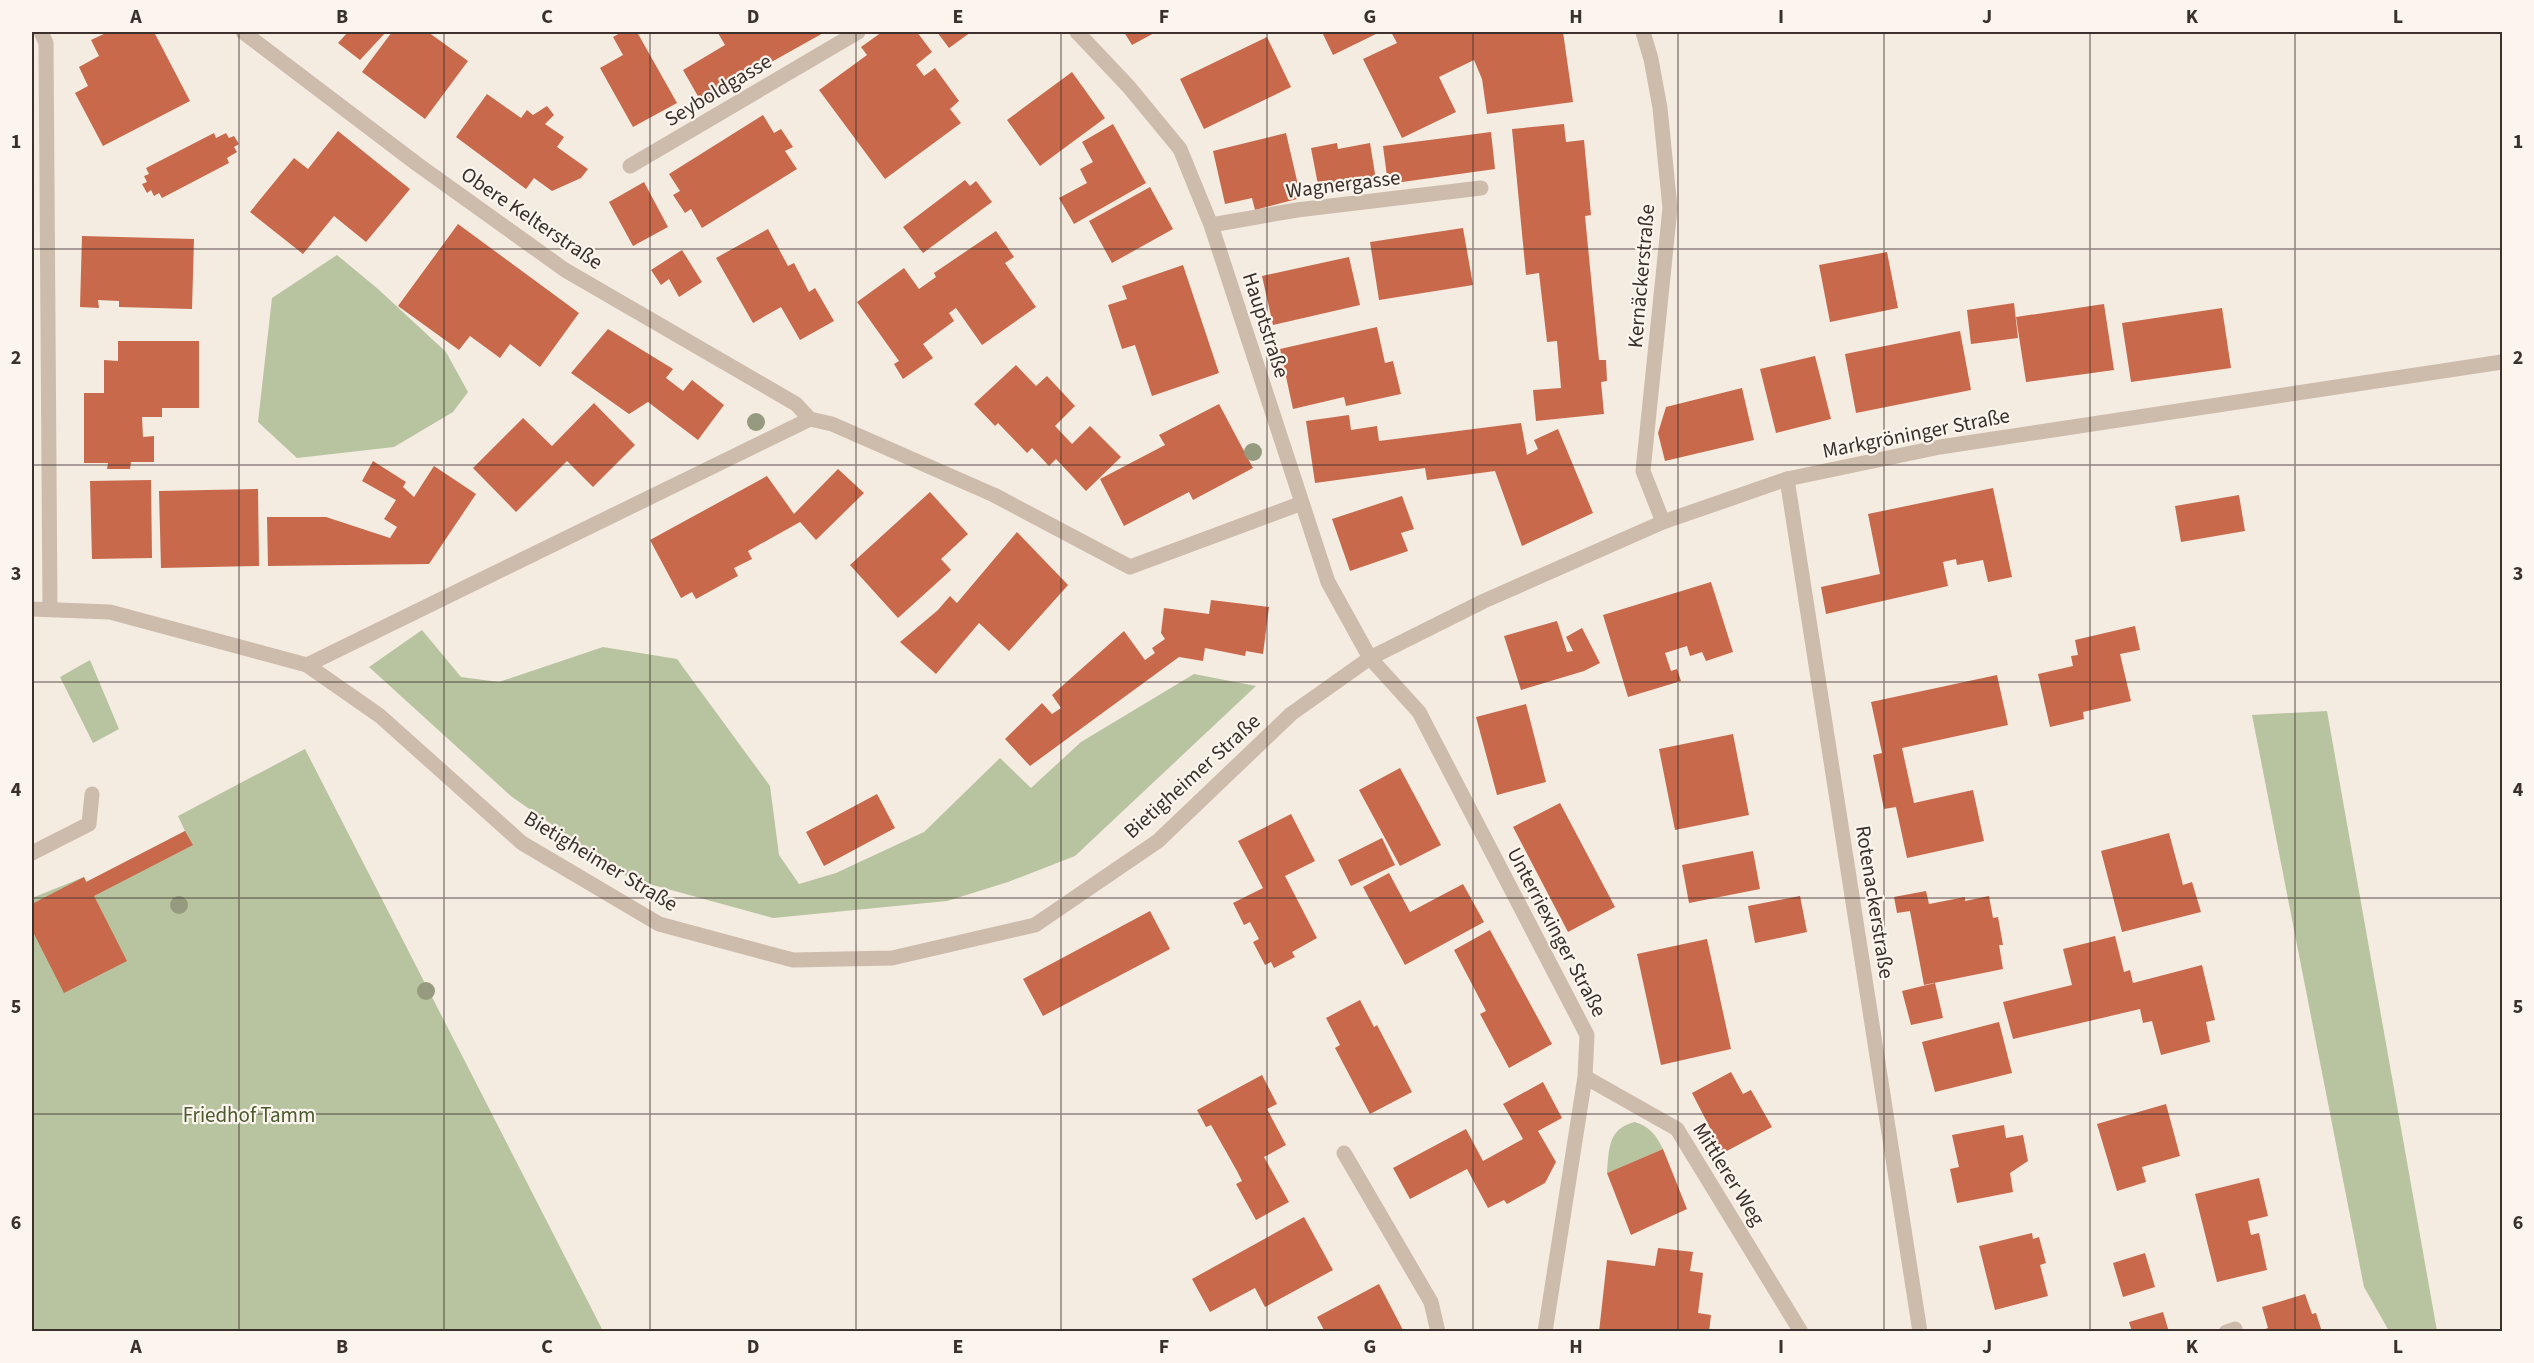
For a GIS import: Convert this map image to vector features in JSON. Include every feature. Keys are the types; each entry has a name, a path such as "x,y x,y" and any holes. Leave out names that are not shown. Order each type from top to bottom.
{"street":[{"path":"41,32 46,43 50,609"},
{"name":"Obere Kelterstraße","path":"243,32 417,164 565,270 796,404 810,419"},
{"name":"Seyboldgasse","path":"630,166 858,32"},
{"name":"Hauptstraße","path":"1077,32 1130,87 1180,149 1211,225 1328,582 1370,658"},
{"name":"Kernäckerstraße","path":"1643,32 1651,59 1660,108 1671,208 1643,471 1663,522"},
{"name":"Wagnergasse","path":"1211,225 1297,210 1481,188"},
{"name":"Markgröninger Straße","path":"1370,658 1484,601 1663,522 1788,479 1940,447 2502,362"},
{"path":"307,665 810,419 832,424 994,495 1130,567 1302,503"},
{"name":"Rotenackerstraße","path":"1788,479 1920,1332"},
{"name":"Bietigheimer Straße","path":"32,609 111,612 307,665 380,716 522,843 659,924 793,960 892,958 1035,925 1158,841 1291,714 1370,658"},
{"name":"Unterriexinger Straße","path":"1370,658 1419,712 1587,1035 1585,1077 1545,1332"},
{"path":"32,853 89,824 92,794"},
{"name":"Mittlerer Weg","path":"1585,1077 1677,1129 1801,1332"},
{"path":"1344,1153 1431,1302 1438,1332"}],"green space":[{"path":"337,255 378,289 446,352 468,392 453,412 394,447 297,458 258,422 272,298"},
{"path":"422,630 461,677 499,682 603,647 677,659 770,786 779,855 799,884 836,873 924,832 1000,758 1031,788 1081,742 1194,674 1256,686 1075,856 1008,882 947,901 773,918 631,879 512,797 369,667"},
{"path":"90,660 119,729 93,743 60,677"},
{"path":"2327,711 2437,1331 2389,1331 2364,1287 2252,715"},
{"name":"Friedhof Tamm","path":"305,749 603,1331 32,1332 32,898 84,877 87,882 185,831 178,816"},
{"path":"1635,1122 1652,1132 1663,1149 1607,1173 1610,1148 1615,1134 1626,1125"}],"building":[{"path":"108,32 154,32 190,101 103,146 75,93 88,86 79,67 99,56 91,40"},
{"path":"348,32 386,32 360,60 338,43"},
{"path":"392,32 428,32 468,61 425,119 362,72"},
{"path":"622,32 637,32 677,103 633,127 600,68 623,55 613,37"},
{"path":"825,32 743,78 745,81 703,105 683,70 725,45 718,33"},
{"path":"882,32 917,32 932,52 916,65 924,76 935,68 959,101 950,109 961,123 885,179 819,90 867,55 861,47"},
{"path":"937,32 971,32 949,48"},
{"path":"1124,32 1156,32 1132,45"},
{"path":"1322,32 1380,32 1333,55"},
{"path":"1391,32 1563,32 1573,102 1487,114 1482,79 1474,60 1439,77 1456,112 1402,138 1363,59 1397,43"},
{"path":"1267,37 1291,87 1204,129 1180,79"},
{"path":"1072,72 1105,118 1040,166 1007,120"},
{"path":"487,94 521,118 527,110 533,115 547,106 554,115 545,124 564,137 557,147 588,169 581,178 552,191 534,178 526,189 456,137"},
{"path":"763,115 774,133 781,129 793,147 785,151 797,169 702,228 691,209 685,213 673,195 680,191 669,174"},
{"path":"1113,124 1146,183 1074,224 1059,198 1087,183 1080,169 1093,162 1082,142"},
{"path":"1564,124 1566,142 1584,140 1591,215 1585,216 1599,360 1606,360 1607,381 1601,382 1604,414 1536,421 1533,390 1561,388 1557,341 1547,342 1539,273 1526,275 1512,129"},
{"path":"338,131 410,189 366,242 334,216 303,254 250,212 294,158 308,169"},
{"path":"1491,132 1495,169 1388,184 1383,146"},
{"path":"214,133 216,138 226,133 229,138 234,136 239,144 234,147 237,152 227,158 229,163 162,198 159,193 154,196 151,190 147,193 142,184 147,182 144,176 149,174 146,168"},
{"path":"1286,133 1301,198 1255,210 1252,198 1225,204 1213,151"},
{"path":"1337,143 1338,149 1370,143 1376,180 1319,190 1311,148"},
{"path":"965,180 970,186 976,181 992,202 923,253 903,227"},
{"path":"644,182 668,227 633,246 609,202"},
{"path":"1150,187 1173,229 1112,263 1089,221"},
{"path":"458,224 579,313 540,367 510,344 500,358 470,336 459,350 398,306"},
{"path":"1463,228 1473,285 1379,300 1370,242"},
{"path":"768,229 788,266 794,263 809,292 815,288 834,321 800,340 781,307 753,323 716,258"},
{"path":"996,231 1014,257 1005,263 1036,307 982,345 956,308 949,313 954,321 923,344 933,358 903,379 894,364 899,361 857,302 904,268 919,289 936,277 934,273"},
{"path":"82,236 194,239 192,309 119,307 119,301 98,300 99,308 80,307"},
{"path":"682,250 702,282 679,297 669,279 661,285 651,270"},
{"path":"1887,252 1898,308 1830,322 1819,265"},
{"path":"1349,257 1360,305 1273,325 1262,276"},
{"path":"1183,265 1219,373 1152,396 1135,345 1122,349 1108,305 1127,299 1122,286"},
{"path":"2014,303 2018,338 1971,344 1967,310"},
{"path":"2104,304 2114,370 2026,382 2016,317"},
{"path":"2222,308 2231,368 2131,382 2122,323"},
{"path":"1377,327 1385,363 1393,361 1401,394 1346,406 1344,397 1293,409 1280,349"},
{"path":"608,329 673,369 666,378 683,391 692,380 724,405 698,440 648,402 629,414 571,373"},
{"path":"1960,331 1971,390 1856,413 1845,354"},
{"path":"118,341 199,341 199,408 162,408 162,417 142,417 143,437 154,436 154,462 131,462 130,469 107,469 108,463 84,463 84,393 104,393 104,360 118,361"},
{"path":"1815,356 1831,419 1776,433 1760,369"},
{"path":"1016,365 1036,386 1047,376 1075,406 1055,426 1072,444 1090,426 1121,457 1086,491 1056,459 1049,466 1032,448 1027,453 998,423 995,426 974,404"},
{"path":"1742,388 1754,440 1665,461 1658,433 1666,407"},
{"path":"594,403 635,445 593,487 567,461 516,512 473,468 523,418 552,446"},
{"path":"1219,404 1253,468 1193,500 1189,492 1124,526 1100,479 1165,445 1159,435"},
{"path":"1349,415 1351,430 1377,426 1379,441 1521,423 1527,455 1538,449 1534,440 1558,429 1593,513 1522,546 1495,471 1427,480 1425,468 1315,483 1306,421"},
{"path":"373,461 406,482 403,487 414,497 434,466 476,494 429,564 268,566 267,517 326,517 390,538 397,527 384,519 396,500 362,481"},
{"path":"838,469 864,493 816,540 800,522 748,551 752,559 734,568 738,576 696,599 692,592 681,598 650,540 767,476 794,514"},
{"path":"151,480 152,558 92,559 90,481"},
{"path":"1993,488 2012,577 1988,582 1983,560 1957,565 1956,559 1943,562 1948,586 1826,614 1821,587 1880,574 1868,514"},
{"path":"258,489 259,566 161,568 159,491"},
{"path":"930,492 968,534 941,559 951,570 898,618 850,565"},
{"path":"2239,495 2245,531 2181,542 2175,506"},
{"path":"1402,496 1414,529 1401,533 1408,551 1350,571 1332,519"},
{"path":"1017,532 1068,585 1009,651 979,623 936,674 900,642 938,610 950,596 957,603"},
{"path":"1711,582 1733,652 1706,661 1702,652 1690,656 1687,646 1665,653 1671,671 1677,669 1681,681 1628,697 1603,615"},
{"path":"1211,600 1269,607 1263,654 1246,651 1245,656 1205,648 1203,661 1179,657 1030,766 1005,739 1042,703 1052,714 1061,708 1052,695 1124,631 1145,660 1155,653 1152,648 1165,639 1161,633 1164,608 1209,614"},
{"path":"1557,621 1567,652 1573,651 1566,637 1582,628 1600,663 1584,671 1521,690 1504,636"},
{"path":"2135,626 2140,650 2120,654 2131,701 2083,712 2084,719 2050,727 2038,674 2073,666 2071,656 2078,655 2075,640"},
{"path":"1997,675 2008,725 1902,748 1914,803 1973,790 1984,841 1907,858 1896,807 1884,809 1873,755 1882,753 1871,702"},
{"path":"1526,704 1546,782 1497,795 1476,717"},
{"path":"1733,734 1749,815 1675,830 1659,749"},
{"path":"1400,768 1441,845 1400,866 1359,790"},
{"path":"877,794 895,828 824,866 806,832"},
{"path":"1560,803 1615,907 1568,932 1513,827"},
{"path":"1291,814 1315,861 1285,876 1317,938 1292,952 1295,957 1274,968 1271,962 1265,965 1253,942 1259,939 1250,922 1244,925 1233,903 1263,888 1238,841"},
{"path":"185,831 193,845 94,896 127,961 64,993 32,930 32,904 84,877 86,882"},
{"path":"2169,833 2183,885 2192,882 2201,912 2122,932 2101,851"},
{"path":"1382,838 1395,865 1351,886 1338,860"},
{"path":"1753,851 1760,889 1689,903 1682,865"},
{"path":"1389,873 1410,912 1463,884 1484,922 1405,965 1363,887"},
{"path":"1926,891 1929,904 1965,897 1965,901 1989,896 1993,918 1998,917 2003,945 1999,945 2003,969 1924,985 1910,911 1897,913 1894,897"},
{"path":"1800,896 1807,932 1755,943 1748,906"},
{"path":"1150,911 1170,949 1043,1016 1023,979"},
{"path":"1490,930 1552,1044 1509,1068 1480,1014 1486,1011 1454,950"},
{"path":"2115,936 2124,972 2130,970 2133,983 2202,965 2215,1020 2206,1022 2210,1042 2161,1055 2152,1021 2143,1023 2140,1009 2013,1039 2003,1002 2072,985 2063,949"},
{"path":"1707,939 1731,1049 1661,1065 1637,954"},
{"path":"1935,983 1943,1018 1911,1025 1902,991"},
{"path":"1360,1000 1374,1027 1377,1025 1412,1092 1370,1114 1335,1048 1340,1045 1326,1018"},
{"path":"1999,1022 2012,1073 1935,1092 1922,1042"},
{"path":"1731,1072 1743,1094 1751,1090 1772,1127 1723,1153 1692,1093"},
{"path":"1262,1075 1277,1104 1267,1109 1286,1145 1264,1157 1289,1202 1256,1220 1236,1184 1242,1181 1237,1171 1211,1125 1206,1127 1197,1110"},
{"path":"1543,1082 1562,1118 1538,1131 1556,1162 1545,1183 1507,1204 1504,1200 1488,1208 1467,1169 1410,1199 1393,1168 1466,1129 1483,1161 1523,1139 1503,1104"},
{"path":"2166,1104 2180,1156 2142,1167 2146,1182 2117,1191 2097,1124"},
{"path":"2004,1125 2006,1138 2023,1135 2028,1161 2010,1173 2013,1192 1957,1203 1950,1169 1959,1167 1952,1135"},
{"path":"1663,1149 1687,1209 1631,1235 1607,1173"},
{"path":"2259,1178 2268,1216 2248,1221 2251,1235 2259,1233 2267,1270 2217,1282 2195,1194"},
{"path":"1304,1217 1333,1270 1265,1307 1255,1288 1210,1312 1192,1279"},
{"path":"2032,1233 2033,1239 2039,1237 2046,1263 2040,1265 2048,1296 1995,1310 1979,1246"},
{"path":"1658,1248 1693,1252 1690,1271 1703,1273 1698,1313 1711,1315 1709,1332 1599,1332 1607,1260 1655,1266"},
{"path":"2145,1253 2155,1287 2123,1297 2113,1263"},
{"path":"1379,1284 1404,1332 1325,1332 1317,1317"},
{"path":"2305,1294 2312,1314 2316,1313 2322,1332 2257,1332 2268,1328 2262,1307"},
{"path":"2163,1312 2169,1332 2132,1332 2129,1322"}]}
